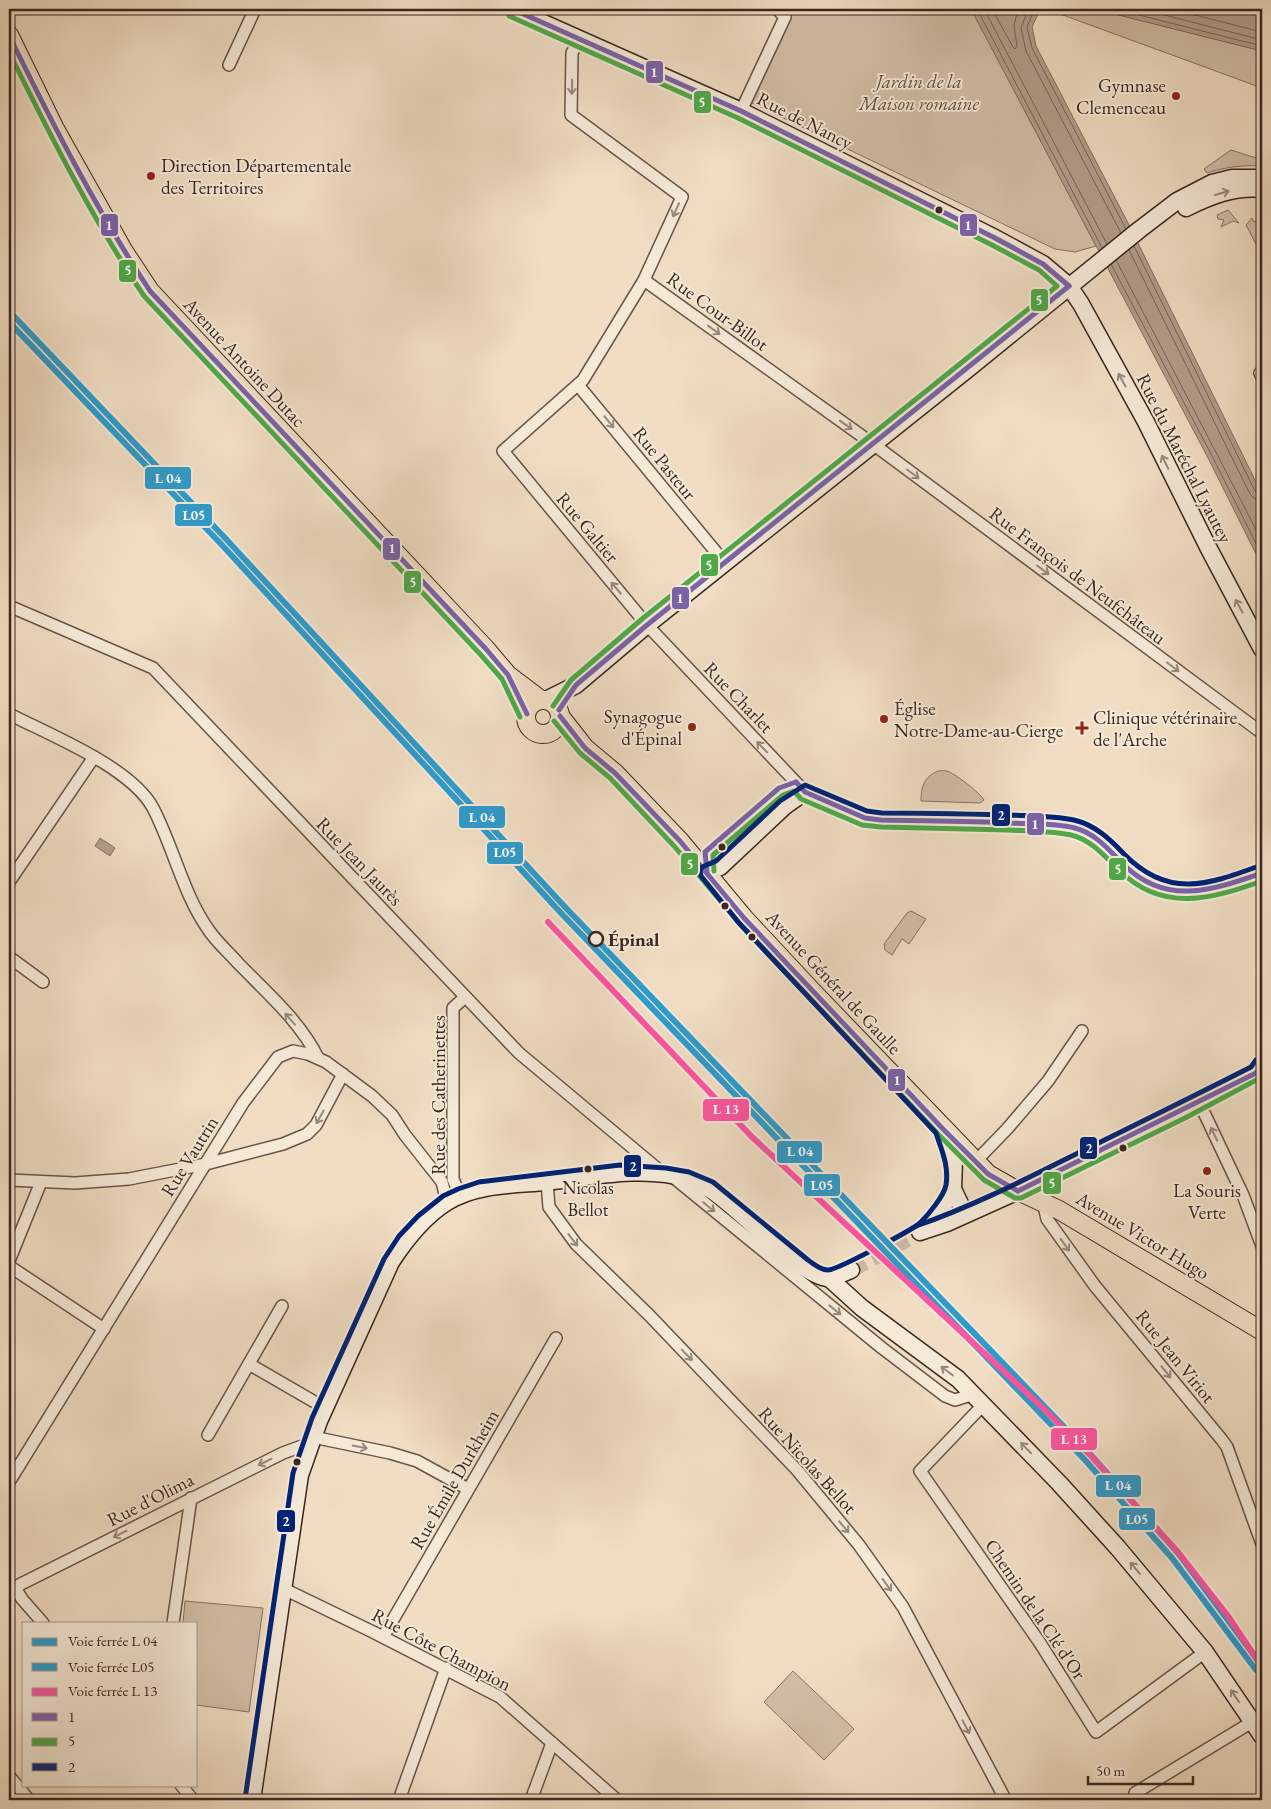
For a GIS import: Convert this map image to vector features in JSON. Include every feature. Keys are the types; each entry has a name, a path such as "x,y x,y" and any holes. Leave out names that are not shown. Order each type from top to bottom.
{"main road":[{"name":"Rue de Nancy","path":"512,9 742,111 996,238 1043,264 1070,286"},
{"name":"Avenue Antoine Dutac","path":"9,36 55,129 123,250 150,291 508,674 552,707 586,748"},
{"path":"586,748 531,730 526,720 526,714 531,705 552,707 647,625 1177,201 1212,183 1232,178 1262,178"},
{"path":"1160,215 1184,209 1218,194 1249,187 1262,189"},
{"name":"Rue du Maréchal Lyautey","path":"1070,286 1146,422 1262,650"},
{"name":"Avenue Antoine Dutac","path":"508,674 526,714"},
{"path":"546,734 555,730 558,726 552,707"},
{"name":"Avenue Général de Gaulle","path":"586,748 615,773 680,841 744,918 943,1129 976,1161"},
{"path":"707,872 720,866 785,806 805,792 865,818 1012,823 1077,828 1101,842 1131,872 1169,891 1191,893 1213,890 1262,873"},
{"path":"943,1129 954,1161 953,1189 965,1214"},
{"name":"Avenue Victor Hugo","path":"976,1161 988,1174 1018,1191 1059,1210 1262,1332"},
{"path":"252,1800 300,1475 311,1440 391,1262 405,1241 423,1220 453,1199 480,1189 620,1172 688,1179 710,1189 803,1266 816,1275 829,1278 862,1308 958,1379 1118,1548 1205,1652 1262,1736"},
{"path":"953,1189 941,1210 922,1231 947,1223 1018,1191"},
{"path":"829,1278 851,1270"}],"street":[{"path":"229,65 254,9"},
{"path":"742,111 785,17 777,9"},
{"name":"Rue Cour-Billot","path":"579,40 572,53 571,115 682,196 644,280 873,444"},
{"path":"578,385 583,380 644,280"},
{"name":"Rue Galtier","path":"578,385 503,451 647,625"},
{"name":"Rue Pasteur","path":"578,385 725,563"},
{"name":"Rue François de Neufchâteau","path":"873,444 1262,733"},
{"name":"Rue Jean Jaurès","path":"9,606 153,668 519,1053 668,1176 882,1348 945,1396 956,1400 979,1399"},
{"name":"Rue Charlet","path":"647,625 805,792"},
{"path":"9,714 94,757 120,774 138,790 152,807 197,911 210,933 275,1001 309,1040 318,1058"},
{"path":"9,882 94,757"},
{"path":"9,957 43,982"},
{"name":"Rue des Catherinettes","path":"453,1199 453,1008 465,997"},
{"path":"976,1161 1008,1129 1048,1081 1082,1031"},
{"name":"Rue Vautrin","path":"9,1482 243,1103 278,1056 293,1051 318,1058 372,1096 392,1115 453,1199"},
{"path":"1018,1191 1256,1073 1262,1065"},
{"path":"9,1180 75,1183 129,1179 206,1164 283,1144 307,1134 316,1125 343,1074"},
{"path":"1199,1102 1243,1195 1262,1246"},
{"path":"9,1261 41,1182"},
{"name":"Rue Nicolas Bellot","path":"547,1182 549,1207 576,1244 649,1315 797,1470 859,1545 903,1608 1002,1798"},
{"name":"Rue Jean Viriot","path":"1043,1202 1047,1219 1095,1286 1222,1440 1227,1448 1262,1544"},
{"path":"9,1266 104,1329"},
{"path":"208,1435 282,1306"},
{"name":"Rue Émile Durkheim","path":"383,1638 556,1338"},
{"path":"249,1364 325,1408"},
{"name":"Chemin de la Clé d'Or","path":"979,1399 920,1471 1040,1643 1096,1732 1205,1652"},
{"path":"311,1440 417,1461 468,1489"},
{"name":"Rue d'Olima","path":"12,1590 191,1498 311,1440"},
{"path":"173,1622 191,1498"},
{"name":"Rue Côte Champion","path":"282,1588 446,1668 500,1697 617,1800"},
{"path":"12,1590 42,1622"},
{"path":"398,1800 446,1668"},
{"path":"1135,1793 1252,1722"},
{"path":"531,1800 552,1743"},
{"path":"9,1776 29,1800"},
{"path":"183,1786 193,1800"}],"green space":[{"name":"Jardin de la Maison romaine","path":"777,9 971,9 1096,246 1075,252 1055,249 746,100 785,17"},
{"path":"1035,9 1095,9 1262,51 1262,88 1052,11 1038,14"},
{"path":"1231,150 1262,160 1262,166 1234,167 1207,173 1204,169"},
{"path":"1228,210 1239,223 1233,221 1221,227 1224,220 1218,219 1217,215"},
{"path":"1252,218 1254,222 1259,219 1262,223 1262,243 1257,246 1246,225"},
{"path":"938,771 950,772 955,775 973,788 984,800 980,803 921,801 926,779"},
{"path":"911,911 926,919 909,944 902,939 892,955 885,950 884,944 907,913"},
{"path":"185,1601 263,1608 249,1712 198,1705 198,1622 183,1622"},
{"path":"793,1671 854,1729 824,1760 764,1702"}],"water":[{"path":"971,9 1035,9 1038,14 1032,27 1036,46 1127,221 1262,494 1262,566 1207,456"},
{"path":"1095,9 1262,9 1262,51"},
{"path":"100,838 115,848 110,856 95,846"}],"tunnel":[{"path":"851,1270 920,1232"}],"transit line":[{"name":"1","path":"512,9 741,111 995,238 1043,264 1069,286"},
{"name":"5","path":"509,16 738,118 992,245 1039,270 1057,286 642,619 571,680 553,706"},
{"name":"1","path":"9,35 75,165 111,229 150,291 486,649 508,675 527,714"},
{"name":"5","path":"9,52 89,206 144,296 480,654 502,679 520,717"},
{"name":"1","path":"559,710 576,685 647,625 1069,286"},
{"path":"9,311 226,539 565,907 1091,1455 1178,1553 1262,1666"},
{"name":"1","path":"560,716 585,748 615,773 680,841 744,918 943,1129 988,1174 1018,1191"},
{"name":"5","path":"554,721 580,753 610,778 674,846 739,923 938,1134 984,1180 1015,1198 1021,1198 1185,1118 1262,1077"},
{"name":"1","path":"796,782 805,792 865,818 1043,824 1060,825 1082,830 1095,838 1139,877 1156,886 1173,890 1208,889 1262,873"},
{"name":"1","path":"707,872 705,852 779,788 796,782"},
{"name":"2","path":"245,1799 293,1473 312,1418 384,1259 399,1236 418,1216 443,1196 479,1182 620,1165 666,1168 689,1172 713,1182 808,1260 820,1268 828,1270 859,1257 920,1223 945,1189 947,1171 936,1133 739,923 701,876 700,871 702,867 716,861 780,801 805,785 867,811 882,813 1050,817 1082,822 1102,833 1140,868 1156,878 1172,883 1205,882 1259,866"},
{"name":"5","path":"714,871 713,855 783,795 794,791 801,799 862,825 1031,831 1079,837 1092,845 1136,884 1153,893 1171,897 1188,899 1206,897 1262,881"},
{"path":"548,922 751,1136 1043,1408 1091,1456 1178,1552 1228,1616 1262,1667"},
{"name":"2","path":"916,1226 974,1203 1030,1177 1251,1067 1256,1060"},
{"name":"1","path":"1018,1191 1256,1073 1262,1065"}],"rail line":[{"name":"L05","path":"9,322 221,544 560,912 1085,1460 1172,1558 1256,1670"}],"place":[{"name":"Gymnase Clemenceau","path":"1176,96"},
{"name":"Direction Départementale des Territoires","path":"151,176"},
{"name":"Église Notre-Dame-au-Cierge","path":"884,719"},
{"name":"Synagogue d'Épinal","path":"692,727"},
{"name":"Clinique vétérinaire de l'Arche","path":"1082,728"},
{"name":"Épinal","path":"596,939"},
{"name":"Nicolas Bellot","path":"588,1169"},
{"name":"La Souris Verte","path":"1207,1171"}]}
